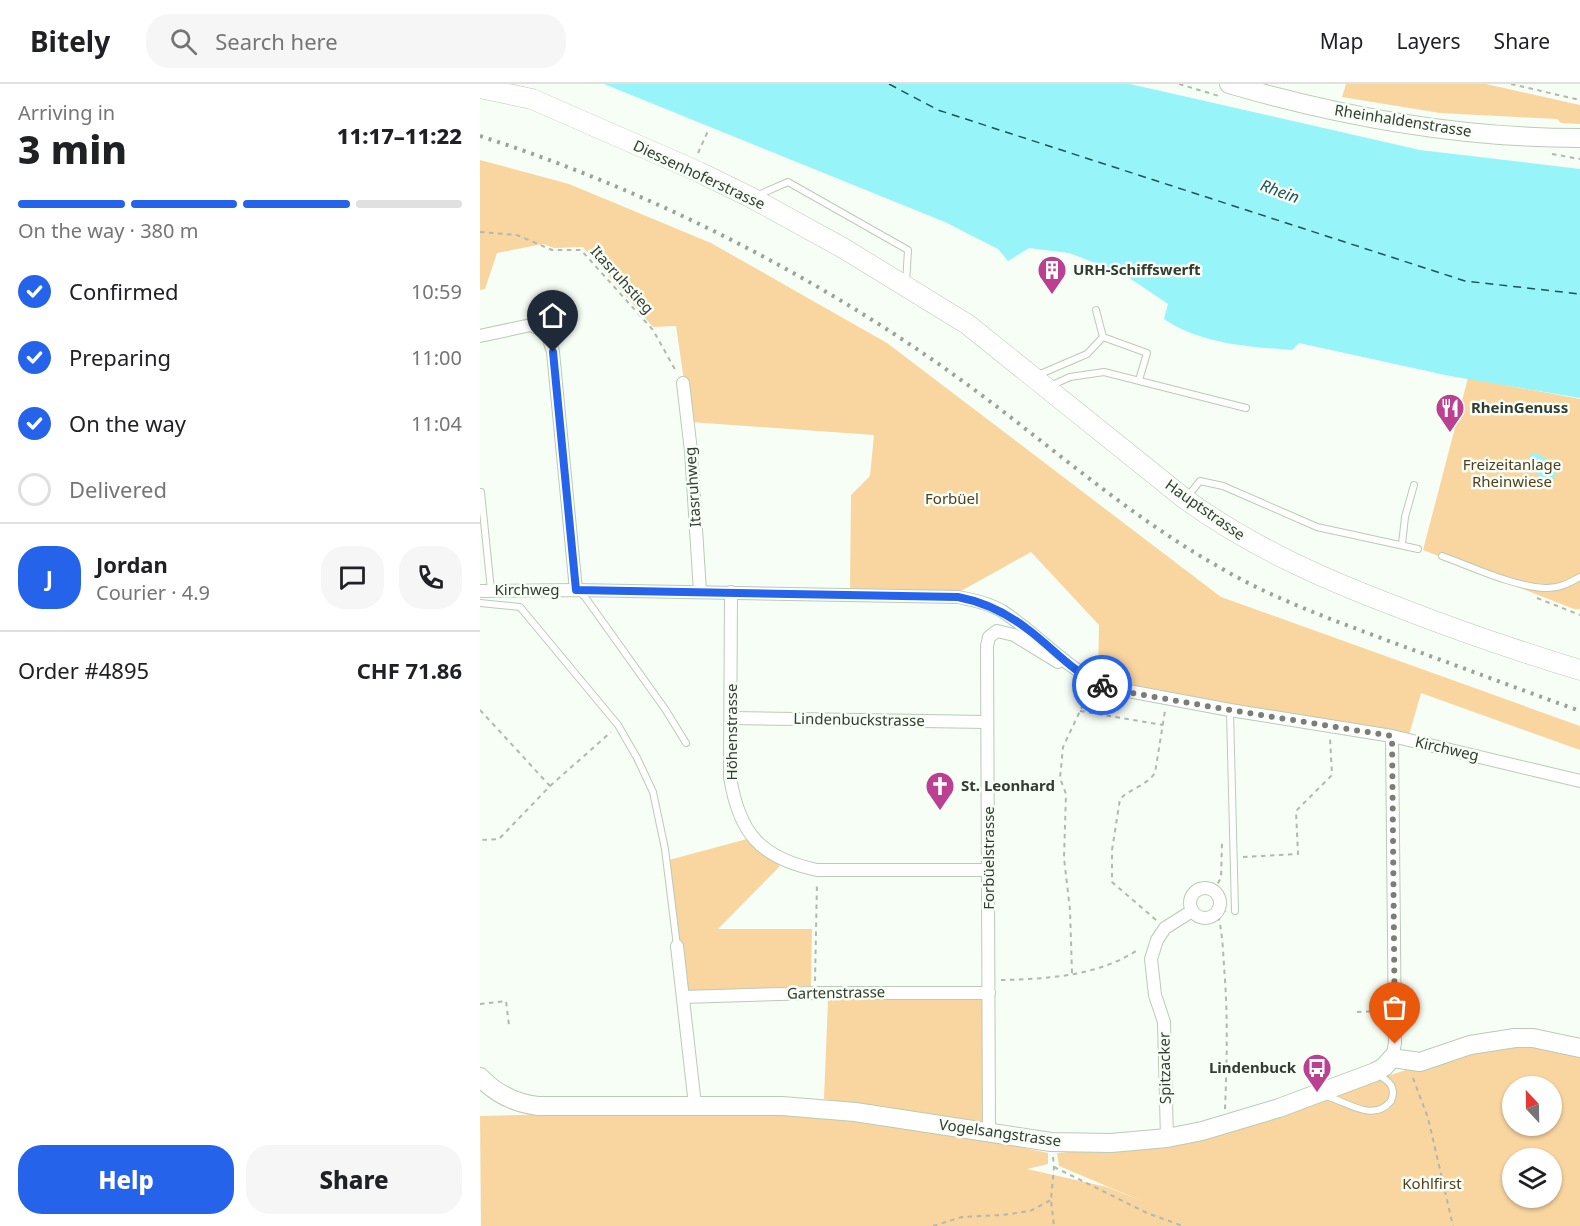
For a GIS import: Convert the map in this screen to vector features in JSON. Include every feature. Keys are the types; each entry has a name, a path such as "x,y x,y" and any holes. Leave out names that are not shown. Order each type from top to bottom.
{"main road":[{"name":"Diessenhoferstrasse","path":"484,87 532,99 699,172 843,248 906,287"},
{"name":"Hauptstrasse","path":"906,287 968,324 1185,499 1216,521 1306,570 1439,623 1580,670"}],"street":[{"name":"Rheinhaldenstrasse","path":"1230,84 1326,109 1410,124 1485,133 1580,138"},
{"path":"480,336 531,325 547,333 553,352 576,590"},
{"name":"Itasruhweg","path":"683,383 691,451 700,592"},
{"name":"Kirchweg","path":"486,590 958,597 982,602 1000,610 1094,682 1117,689 1392,736 1580,781"},
{"name":"Höhenstrasse","path":"732,592 730,777 734,801 742,823 756,841 778,857 799,866 817,870 989,870"},
{"name":"Forbüelstrasse","path":"989,1133 987,646 989,637 997,631 1014,635 1056,662 1068,663"},
{"name":"Lindenbuckstrasse","path":"731,718 987,722"},
{"path":"1392,736 1395,1044 1399,1060 1420,1062 1470,1045 1515,1038 1533,1038 1580,1048"},
{"path":"1203,888 1212,890 1219,897 1220,907 1217,911 1214,915 1199,917 1190,906 1194,892 1203,888"},
{"name":"Spitzacker","path":"1167,1138 1164,1022 1155,995 1151,959 1157,940 1165,928 1192,911"},
{"path":"677,946 695,1105"},
{"name":"Gartenstrasse","path":"682,997 989,986"},
{"name":"Vogelsangstrasse","path":"480,1078 502,1095 525,1105 558,1107 782,1106 855,1112 1051,1142 1111,1143 1167,1138 1231,1124 1375,1072 1399,1060"}],"lane":[{"path":"752,198 788,182 908,250 906,287"},
{"path":"1096,310 1103,337"},
{"path":"1040,382 1087,354 1103,337"},
{"path":"1103,337 1147,353 1139,380"},
{"path":"1040,382 1104,372 1246,408"},
{"path":"1185,499 1200,481 1223,486 1317,527 1418,549"},
{"path":"1402,544 1405,517 1414,485"},
{"path":"481,492 486,590"},
{"path":"1442,556 1516,582 1545,588 1563,586 1580,577"},
{"path":"576,590 585,597 665,709 686,743"},
{"path":"480,603 520,607 618,725 637,758 653,792 664,849 677,946"},
{"path":"1230,710 1235,911"},
{"path":"1317,1094 1337,1099 1360,1110 1371,1112 1383,1109 1392,1101 1393,1090 1388,1080 1375,1072"}],"path":[{"path":"1511,84 1580,100"},
{"path":"695,159 708,131"},
{"name":"Itasruhstieg","path":"480,232 517,235 552,250 581,250 653,330 683,383"},
{"path":"1536,597 1580,615"},
{"path":"1072,973 1070,910 1064,858 1066,794 1060,778 1063,747 1094,682"},
{"path":"1165,928 1112,882 1112,850 1120,799 1126,793 1150,781 1155,773 1167,699"},
{"path":"480,710 550,786"},
{"path":"1080,711 1163,724"},
{"path":"1234,857 1298,854 1296,811 1332,775 1329,726"},
{"path":"480,840 499,838 550,786 610,733"},
{"path":"815,993 817,870"},
{"path":"1217,911 1221,925 1226,994 1225,1107"},
{"path":"989,986 1099,970 1125,959 1151,941 1157,940"},
{"path":"480,1004 506,1001 509,1025"},
{"path":"1357,1012 1385,1011"},
{"path":"1399,1060 1428,1118 1453,1226"},
{"path":"1054,1226 1051,1200 1054,1167 1147,1214 1183,1226"},
{"path":"933,1226 962,1217 1030,1211 1051,1200"}],"green space":[{"path":"1346,84 1486,84 1580,105 1580,124 1561,123 1557,119 1440,113 1342,97"},
{"name":"Forbüel","path":"480,160 569,184 711,243 887,343 1221,597 1580,726 1580,750 1421,693 1409,735 1127,689 1098,680 1099,625 1031,552 961,591 850,589 851,495 870,476 874,435 690,422 676,326 653,327 583,247 554,248 543,244 497,253 485,289 480,290"},
{"name":"Freizeitanlage Rheinwiese","path":"1468,378 1580,399 1580,609 1574,609 1423,550"},
{"path":"747,839 780,866 718,929 812,929 811,986 687,992 669,860"},
{"path":"983,999 985,1125 824,1099 828,1000"},
{"name":"Kohlfirst","path":"1528,1042 1580,1054 1580,1226 481,1226 480,1116 739,1110 851,1116 1048,1153 1048,1164 1027,1169 1107,1187 1142,1201 1059,1166 1057,1153 1186,1142 1476,1047"}],"water":[{"name":"Rhein","path":"604,84 1130,84 1420,150 1580,169 1580,398 1450,376 1299,343 1292,350 1276,349 1226,343 1193,334 1164,319 1168,304 1122,273 1069,253 1029,248 1008,261 998,249 945,222"},
{"path":"1531,453 1541,455 1548,460 1555,473 1555,478 1542,477 1536,473 1528,462"}],"ferry route":[{"path":"889,84 938,110 1465,281 1580,294"}],"railway":[{"path":"480,136 604,181 664,208 724,236 839,300 950,372 1149,522 1240,579 1329,618 1580,711"}],"way so far":[{"path":"1102,685 1126,692 1392,736 1395,1044"}],"place":[{"name":"URH-Schiffswerft","path":"1052,296"},
{"name":"RheinGenuss","path":"1450,434"},
{"name":"St. Leonhard","path":"940,812"},
{"name":"Lindenbuck","path":"1317,1094"}],"route":[{"path":"553,352 576,590 958,597 982,602 1000,610 1068,663 1094,682 1102,685"}]}
